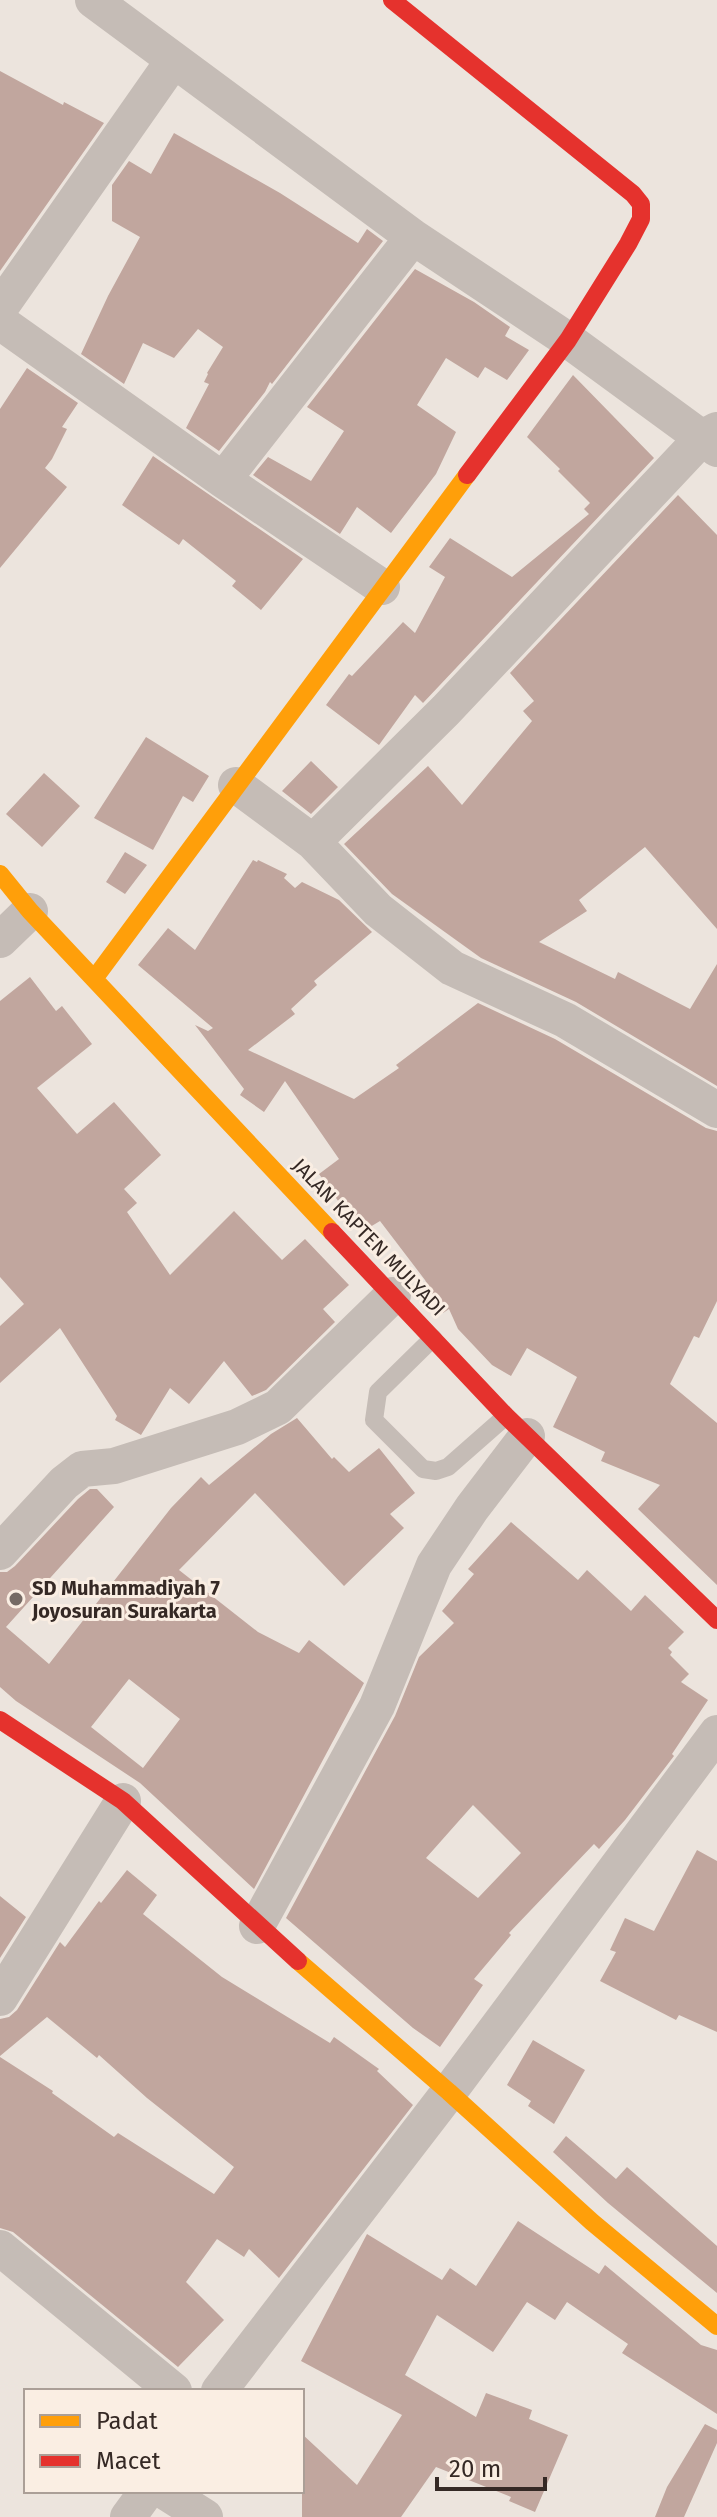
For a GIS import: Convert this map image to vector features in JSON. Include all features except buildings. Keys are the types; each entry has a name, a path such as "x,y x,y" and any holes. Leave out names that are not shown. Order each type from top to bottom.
{"street":[{"path":"93,0 413,237 712,439 313,842"},
{"path":"94,979 568,340 641,219 641,204 633,194 392,0"},
{"path":"0,308 173,61"},
{"path":"223,480 413,237"},
{"path":"0,322 223,480 382,587"},
{"path":"236,785 313,842 378,910 452,968 565,1020 717,1110"},
{"name":"JALAN KAPTEN MULYADI","path":"0,874 30,911 517,1426 717,1620"},
{"path":"0,940 30,911"},
{"path":"0,1552 64,1483 82,1469 114,1466 237,1427 278,1407 393,1295"},
{"path":"257,1926 377,1706 434,1565 472,1508 517,1426"},
{"path":"0,1720 123,1801 257,1926 449,2092 592,2222 717,2326"},
{"path":"221,2389 449,2092 717,1733"},
{"path":"0,1998 123,1801"},
{"path":"0,2248 172,2389"},
{"path":"128,2517 146,2493"},
{"path":"167,2493 205,2517"}],"lane":[{"path":"434,1337 378,1392 374,1420 423,1469 436,1471 517,1426"}],"traffic: slow":[{"path":"94,979 467,475"},
{"path":"0,874 30,911 332,1232"},
{"path":"298,1961 592,2222 717,2326"}],"traffic: jam":[{"path":"392,0 633,194 641,204 641,219 628,244 568,340 467,475"},
{"path":"332,1232 506,1416 717,1620"},
{"path":"0,1720 123,1801 298,1961"}],"place":[{"name":"SD Muhammadiyah 7 Joyosuran Surakarta","path":"16,1599"}]}
